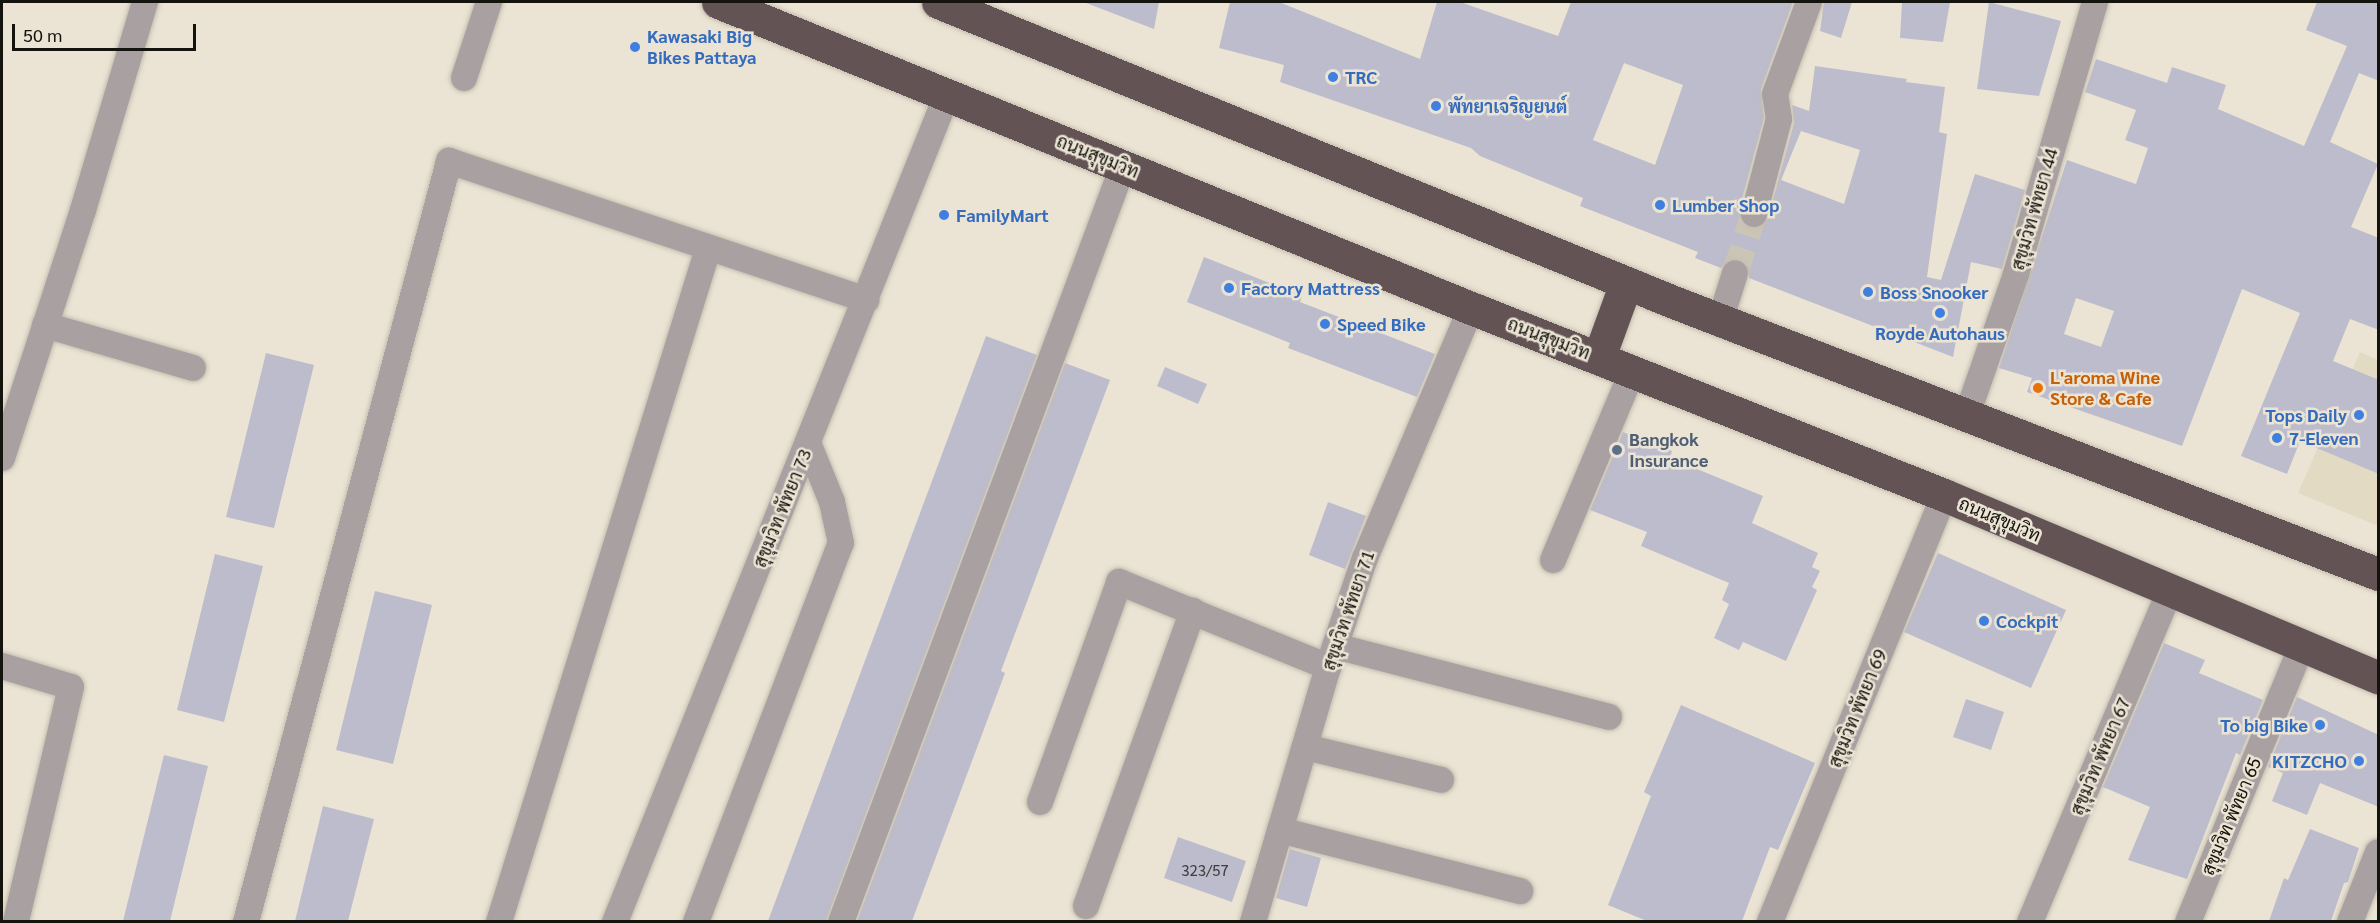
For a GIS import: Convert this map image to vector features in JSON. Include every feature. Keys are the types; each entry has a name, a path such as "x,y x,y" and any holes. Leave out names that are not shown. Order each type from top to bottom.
{"highway":[{"name":"ถนนสุขุมวิท","path":"718,2 1471,308 1633,370 1944,495 2379,676"},
{"path":"938,2 1720,321 2379,574"},
{"path":"1599,357 1626,283"}],"street":[{"path":"2,458 145,2"},
{"path":"464,78 489,2"},
{"path":"1754,214 1779,119 1775,94 1809,2"},
{"name":"สุขุมวิท พัทยา 44","path":"1967,415 2016,274 2094,2"},
{"name":"สุขุมวิท พัทยา 73","path":"615,921 947,95"},
{"path":"246,921 449,161 866,300"},
{"path":"841,921 1123,166"},
{"path":"499,921 708,249"},
{"path":"1720,321 1736,273"},
{"name":"สุขุมวิท พัทยา 71","path":"1253,921 1331,656 1365,558 1471,308"},
{"path":"45,325 193,368"},
{"path":"1554,560 1633,370"},
{"path":"696,921 841,543 832,502 808,443"},
{"name":"สุขุมวิท พัทยา 69","path":"1770,921 1944,495"},
{"path":"1040,802 1119,582 1193,610 1331,656 1609,717"},
{"name":"สุขุมวิท พัทยา 67","path":"2030,921 2170,590"},
{"path":"1086,906 1193,610"},
{"name":"สุขุมวิท พัทยา 65","path":"2188,921 2302,645"},
{"path":"2,666 71,687 16,921"},
{"path":"1305,747 1441,780"},
{"path":"1280,830 1520,891"},
{"path":"2350,921 2379,852"}],"shaded area":[{"path":"2360,352 2378,360 2378,526 2298,493"}],"building":[{"path":"1159,2 1154,29 1086,3"},
{"path":"1230,2 1279,2 1420,59 1437,2 1460,2 1558,36 1571,2 1793,2 1761,89 1764,118 1739,210 1743,224 1757,229 1768,218 1794,123 1792,105 1809,111 1815,66 1907,79 1906,82 1945,87 1939,132 1947,134 1927,277 1941,280 1975,174 2025,190 2002,269 1971,262 1953,357 1749,278 1749,269 1740,259 1731,259 1721,268 1695,258 1698,252 1580,206 1583,198 1480,156 1471,148 1280,82 1284,65 1219,48","holes":["1624,63 1683,85 1655,165 1593,140","1801,131 1860,150 1844,204 1781,180"]},
{"path":"1824,2 1852,2 1841,38 1820,31"},
{"path":"1902,2 1950,2 1943,42 1900,38"},
{"path":"1989,2 2061,21 2039,96 1977,89"},
{"path":"2317,2 2379,2 2379,81 2359,73 2330,142 2378,164 2351,227 2379,238 2379,330 2350,319 2333,361 2379,380 2379,474 2300,441 2287,474 2241,456 2300,313 2242,289 2182,446 2027,392 2032,378 1999,368 2067,160 2136,184 2148,148 2125,140 2136,110 2085,92 2096,59 2167,83 2172,67 2226,85 2218,109 2304,146 2347,46 2306,30","holes":["2076,298 2114,311 2101,347 2064,334"]},
{"path":"1204,257 1302,296 1300,302 1435,354 1417,397 1288,348 1290,343 1187,302"},
{"path":"986,336 1037,355 826,921 768,921"},
{"path":"266,353 314,365 274,528 226,517"},
{"path":"1065,363 1110,380 1001,671 1005,673 912,921 857,921"},
{"path":"1165,367 1207,384 1198,404 1157,386"},
{"path":"1623,432 1672,451 1670,458 1763,496 1752,523 1818,553 1812,567 1820,571 1812,587 1817,590 1786,661 1743,642 1739,650 1714,638 1729,604 1722,600 1729,583 1641,546 1647,532 1590,510"},
{"path":"1328,502 1366,516 1345,569 1309,555"},
{"name":"Cockpit","path":"1938,553 2066,610 2031,688 1904,632"},
{"path":"215,554 263,566 224,722 177,710"},
{"path":"375,591 432,605 393,764 336,750"},
{"path":"2164,643 2205,660 2199,673 2263,700 2240,755 2236,753 2187,879 2128,860 2150,807 2103,787"},
{"path":"2297,697 2379,735 2379,807 2320,783 2307,815 2272,801 2283,773 2268,767"},
{"path":"1966,699 2004,712 1991,750 1953,737"},
{"path":"1681,705 1815,763 1778,850 1770,847 1742,921 1647,921 1608,905 1651,796 1644,792"},
{"path":"164,755 208,766 170,921 123,921"},
{"path":"323,806 374,819 348,921 295,921"},
{"path":"2310,829 2359,848 2348,882 2344,883 2331,921 2269,921 2284,878 2288,880"},
{"path":"1178,837 1246,861 1232,902 1164,878"},
{"path":"1290,849 1321,858 1307,907 1276,898"}],"tunnel":[{"path":"1735,273 1754,214"}],"place":[{"name":"Kawasaki Big Bikes Pattaya","path":"635,47"},
{"name":"TRC","path":"1333,77"},
{"name":"พัทยาเจริญยนต์","path":"1436,106"},
{"name":"Lumber Shop","path":"1660,205"},
{"name":"FamilyMart","path":"944,215"},
{"name":"Factory Mattress","path":"1229,288"},
{"name":"Boss Snooker","path":"1868,292"},
{"name":"Royde Autohaus","path":"1940,313"},
{"name":"Speed Bike","path":"1325,324"},
{"name":"L'aroma Wine Store & Cafe","path":"2038,388"},
{"name":"Tops Daily","path":"2359,415"},
{"name":"7-Eleven","path":"2277,438"},
{"name":"Bangkok Insurance","path":"1617,450"},
{"name":"Cockpit","path":"1984,621"},
{"name":"To big Bike","path":"2320,725"},
{"name":"KITZCHO","path":"2359,761"}]}
